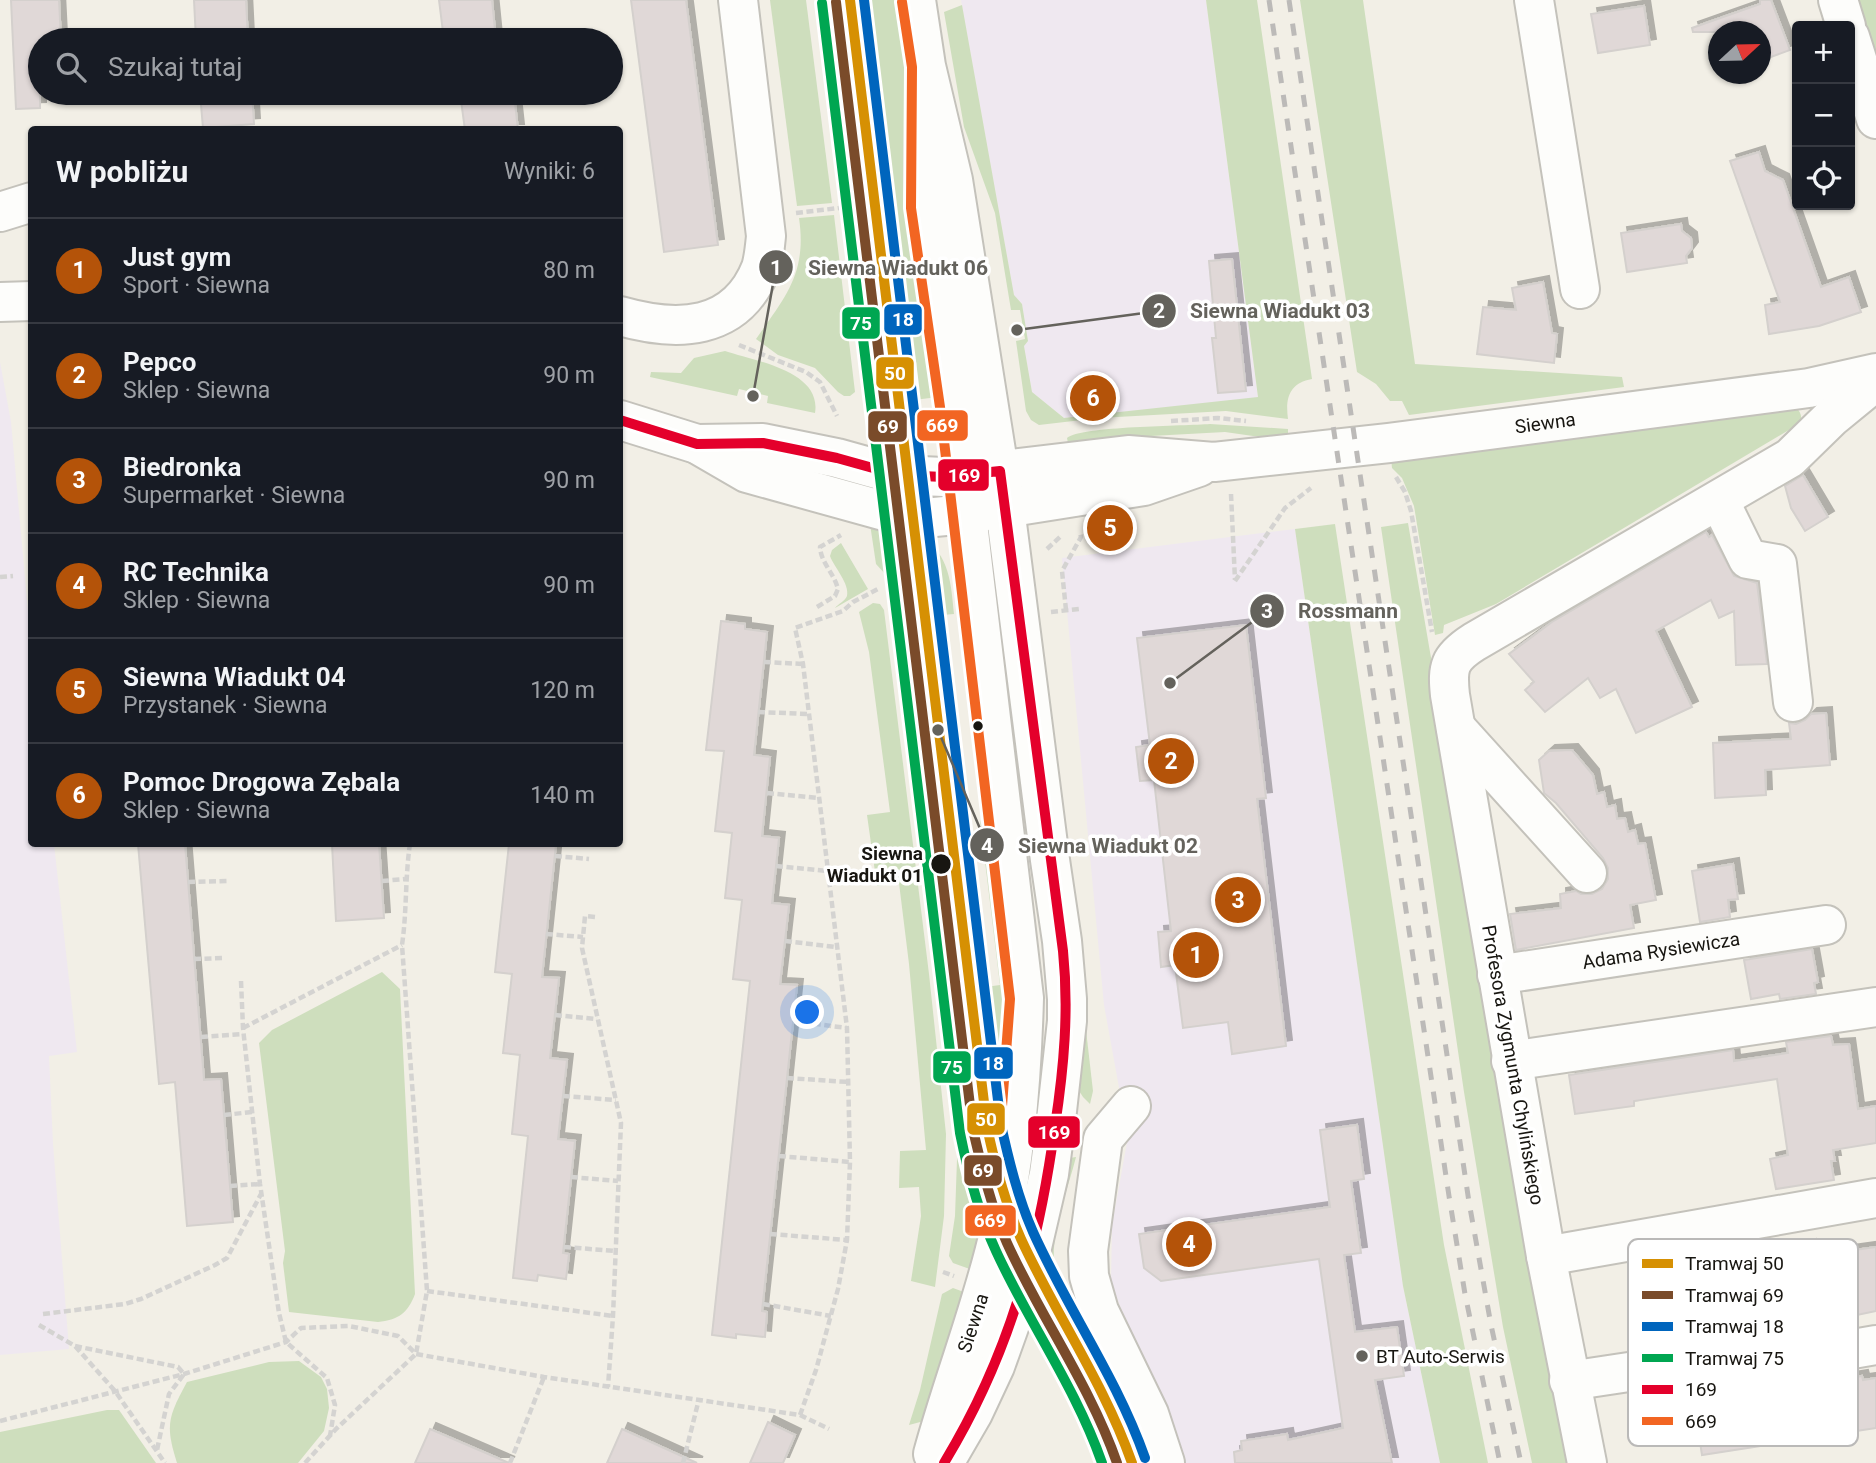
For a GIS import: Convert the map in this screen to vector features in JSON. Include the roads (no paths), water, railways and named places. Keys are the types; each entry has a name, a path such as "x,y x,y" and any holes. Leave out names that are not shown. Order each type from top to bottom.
{"street":[{"path":"623,317 661,324 712,321 741,300 761,266 766,236 737,0"},
{"path":"916,0 926,66 953,180 1002,490"},
{"path":"1534,0 1580,289"},
{"path":"1838,0 1844,21"},
{"path":"1855,53 1876,119"},
{"path":"697,444 763,443 837,458 898,475 962,476 953,394 925,206 926,66"},
{"path":"0,212 28,203"},
{"path":"0,302 28,301"},
{"name":"Siewna","path":"931,1463 983,1293 1002,1213 1015,1122 1023,1033 1022,975 962,476 1002,490 1222,483 1389,443 1809,388 1876,373"},
{"path":"1793,702 1777,564 1748,559 1719,500 1790,458 1832,417 1876,381"},
{"path":"623,421 697,444 747,473 913,519 967,514"},
{"name":"Siewna","path":"967,514 1002,490"},
{"name":"Siewna","path":"944,1463 973,1413 995,1366 1027,1268 1049,1174 1067,1021 1062,941 1049,860 1002,490"},
{"name":"Profesora Zygmunta Chylińskiego","path":"1587,1463 1569,1381 1511,1062 1456,728 1450,688 1450,665 1460,652 1474,642 1719,500"},
{"path":"1456,728 1587,873"},
{"name":"Adama Rysiewicza","path":"1497,975 1826,925"},
{"path":"1511,1062 1876,1007"},
{"path":"1131,1106 1103,1139 1088,1251 1089,1276 1099,1311 1149,1414 1165,1463"},
{"path":"1015,1122 1103,1139"},
{"path":"1643,1239 1876,1198"},
{"path":"1002,1213 1027,1268 1091,1389 1121,1463"},
{"path":"1546,1256 1628,1242"},
{"path":"1858,1348 1876,1345"},
{"path":"1569,1381 1628,1372"}],"railway":[{"path":"1269,0 1449,1196 1465,1294 1500,1463"},
{"path":"1289,0 1469,1202 1491,1325 1521,1463"}],"tram line":[{"name":"50","path":"850,0 987,1127 1001,1184 1021,1239 1108,1405 1132,1463"},
{"name":"18","path":"864,0 1001,1125 1018,1193 1033,1232 1121,1400 1145,1458"},
{"name":"69","path":"836,2 973,1130 983,1173 1007,1243 1093,1406 1117,1463"},
{"name":"75","path":"822,3 960,1133 975,1193 990,1237 1079,1408 1102,1463"}],"place":[{"name":"Siewna Wiadukt 03","path":"1017,330"},
{"name":"Siewna Wiadukt 06","path":"753,396"},
{"name":"Pomoc Drogowa Zębala","path":"1093,398"},
{"name":"Siewna Wiadukt 04","path":"1110,528"},
{"name":"Rossmann","path":"1170,683"},
{"name":"Siewna Wiadukt 02","path":"938,730"},
{"name":"Pepco","path":"1171,761"},
{"name":"Siewna Wiadukt 01","path":"941,864"},
{"name":"Biedronka","path":"1238,900"},
{"name":"Just gym","path":"1196,955"},
{"name":"RC Technika","path":"1189,1244"},
{"name":"BT Auto-Serwis","path":"1362,1356"}]}
